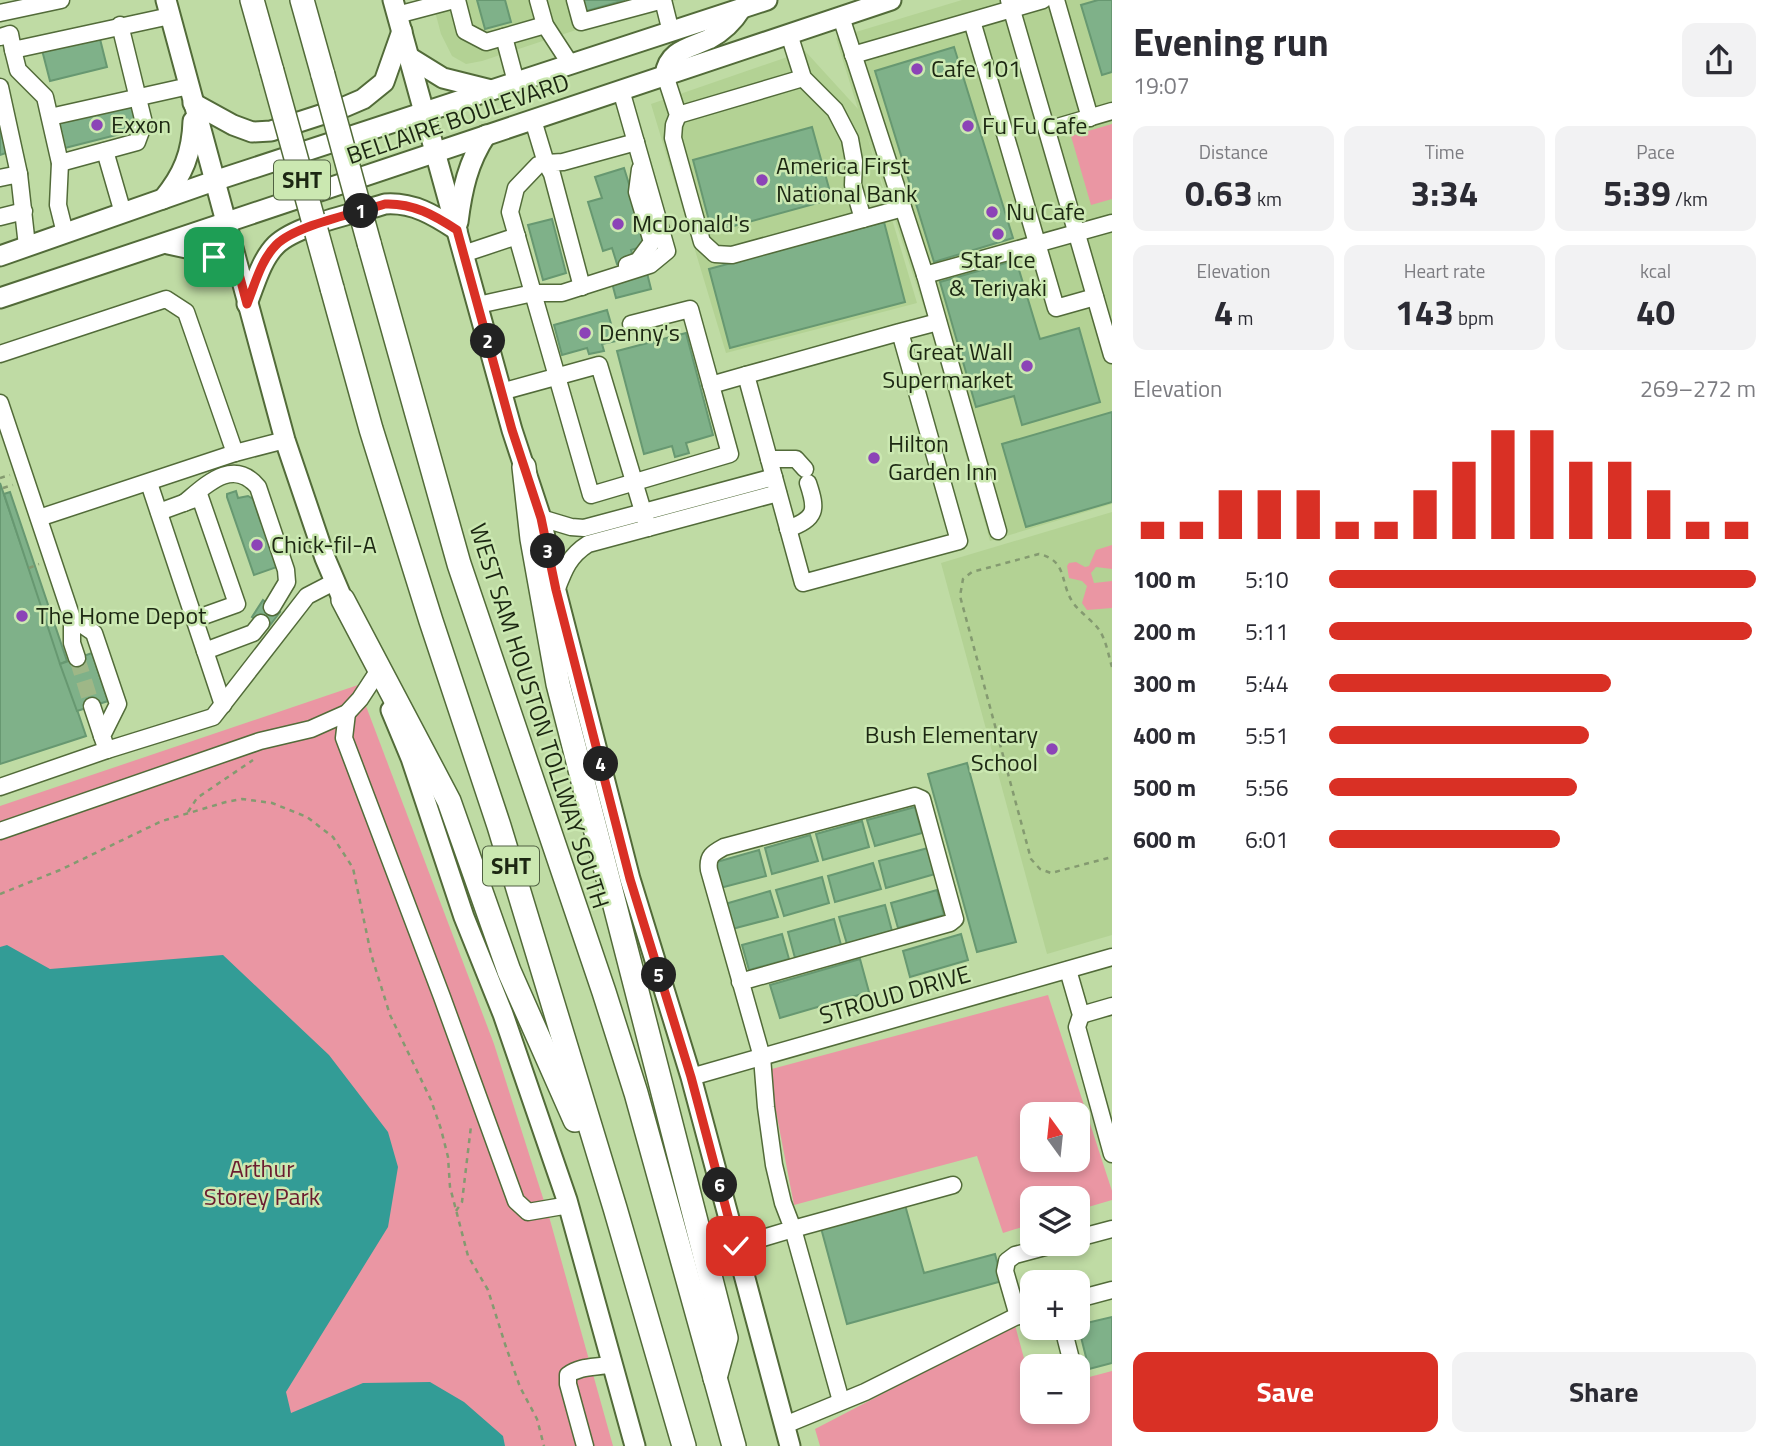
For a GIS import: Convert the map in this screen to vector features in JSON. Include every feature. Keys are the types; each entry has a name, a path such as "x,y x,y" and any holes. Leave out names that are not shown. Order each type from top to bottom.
{"highway":[{"name":"SHT","path":"253,0 371,429 499,827 684,1446"},
{"name":"WEST SAM HOUSTON TOLLWAY SOUTH","path":"302,0 459,564 636,1093 734,1446"},
{"path":"524,467 532,539 558,684 726,1338 715,1378"},
{"path":"338,591 449,801 509,971 615,1208"}],"main road":[{"name":"BELLAIRE BOULEVARD","path":"0,256 214,181 767,0"},
{"name":"BELLAIRE BOULEVARD","path":"0,298 891,0"},
{"path":"168,8 247,304 298,482 338,591 377,673 411,758 464,917 503,1014 569,1205 635,1446"},
{"path":"665,75 674,54 710,39 732,24 741,9"},
{"path":"397,16 501,392 541,518 556,590 630,879 691,1077 790,1446"},
{"path":"191,95 233,125 252,132 271,131 342,108 363,99 384,82 397,16"},
{"path":"409,57 443,78 492,91"},
{"path":"163,199 181,174 190,151 191,95"},
{"path":"457,230 466,177 486,135"},
{"path":"247,304 264,261 277,244 303,229 385,204 398,203 415,207 457,230"},
{"path":"163,243 205,253 239,274"}],"street":[{"path":"0,13 61,0"},
{"path":"397,16 455,0 465,31 486,42 545,25"},
{"path":"538,0 545,25 571,65"},
{"path":"575,0 581,22 663,0 671,32"},
{"path":"853,55 972,21 1011,5 1044,0"},
{"path":"1056,0 1090,118"},
{"path":"1011,5 1112,355"},
{"path":"13,50 120,25 168,8"},
{"path":"841,17 925,275 998,531"},
{"path":"972,21 1056,308 1095,297"},
{"path":"60,163 137,142 144,123 120,25"},
{"path":"0,37 10,34 18,70 45,97 60,163 58,205 65,233"},
{"path":"789,34 803,78 835,110 850,139 854,161 853,185 863,219"},
{"path":"503,37 516,82"},
{"path":"665,75 678,115 673,138 702,242 715,254 732,255 903,208"},
{"path":"678,115 803,78"},
{"path":"0,87 19,174 27,246"},
{"path":"478,305 533,293 562,293 650,265 667,251 621,90"},
{"path":"50,117 138,98 191,95"},
{"path":"1047,130 1112,111"},
{"path":"842,122 872,112"},
{"path":"533,120 552,174 582,287"},
{"path":"631,324 690,309 730,454 591,495 510,212 516,188 538,165 563,162 636,142"},
{"path":"105,151 122,213"},
{"path":"0,178 19,174"},
{"path":"0,217 24,211"},
{"path":"925,275 1112,223"},
{"path":"463,254 517,236"},
{"path":"0,354 166,299 186,312 235,453"},
{"path":"711,385 938,322"},
{"path":"746,375 803,583 959,541 900,332"},
{"path":"501,392 599,365 648,528"},
{"path":"0,403 72,618 72,643 77,658"},
{"path":"39,518 235,453 285,440"},
{"path":"769,459 796,459 807,476 815,503 813,514 802,524 788,529"},
{"path":"184,503 206,483 229,474 243,474 258,487 286,570 287,582 272,607"},
{"path":"149,483 223,705"},
{"path":"541,518 584,528 643,511 776,485"},
{"path":"556,590 568,562 576,551 588,544 648,528 776,485"},
{"path":"159,512 200,497 237,604 195,619"},
{"path":"0,787 104,743 214,717 307,596 338,591"},
{"path":"72,618 94,633 118,704 104,743"},
{"path":"205,651 253,633 261,623"},
{"path":"0,831 260,741 311,729 347,713 377,673"},
{"path":"92,706 104,743"},
{"path":"347,713 344,738 516,1201 528,1212 569,1205"},
{"path":"311,729 331,731 344,738"},
{"path":"740,982 950,923 954,919 922,799 915,796 724,847 711,854 708,862 740,982 762,1057 774,1165 783,1203 793,1229 841,1401"},
{"name":"STROUD DRIVE","path":"691,1077 1112,957"},
{"path":"1069,970 1081,1015 1077,1027 1112,1154"},
{"path":"1081,1015 1112,1006"},
{"path":"736,1246 953,1185"},
{"path":"1090,1235 1112,1229"},
{"path":"1020,1254 1007,1261 1005,1271 1020,1303"},
{"path":"1090,1296 1112,1290"},
{"path":"785,1425 1020,1316"},
{"path":"585,1446 568,1375 577,1368 612,1364"}],"path":[{"path":"1112,667 1104,638 1098,628 1072,602 1059,565 1050,556 1039,554 985,568 971,572 964,579 960,596 1031,859 1040,869 1051,873 1112,857"},
{"path":"188,812 197,798 248,765 257,756 260,741"},
{"path":"0,894 60,870 141,830 188,812 242,799 272,803 307,817 333,837 353,868 372,954 390,1015 431,1100 441,1129 448,1157 450,1187 468,1256 488,1290 513,1366 537,1419 544,1446"},
{"path":"456,1211 462,1202 474,1107 480,1101"}],"shaded area":[{"path":"432,0 677,0 466,64 452,56 441,34"},
{"path":"962,0 1112,0 1112,504 990,541 926,314 866,132 917,303 726,353 651,104 805,51 858,109 836,38"},
{"name":"Bush Elementary School","path":"1112,512 1112,935 1047,954 941,563"}],"green space":[{"path":"1112,124 1112,199 1091,205 1071,136"},
{"path":"1112,545 1112,569 1096,567 1091,573 1094,583 1112,581 1112,608 1087,610 1082,603 1087,586 1082,581 1069,578 1067,566 1076,562 1085,567 1089,566 1096,550"},
{"name":"Arthur Storey Park","path":"358,685 494,1044 550,1220 613,1446 0,1446 0,806"},
{"path":"1048,995 1083,1102 1020,1102 1020,1172 1090,1172 1090,1124 1112,1191 1112,1200 1090,1206 1090,1186 1020,1186 1020,1228 1003,1233 977,1156 794,1205 768,1070"},
{"path":"1015,1325 1023,1354 1020,1354 1020,1424 1090,1424 1090,1377 1112,1371 1112,1446 820,1446 815,1429"}],"water":[{"path":"7,945 50,969 223,955 329,1055 388,1132 398,1167 388,1227 286,1392 291,1413 363,1383 430,1382 464,1402 503,1436 505,1446 0,1446 0,947"}],"building":[{"path":"477,0 505,0 511,22 485,29"},
{"path":"579,0 625,0 583,12"},
{"path":"1098,0 1112,0 1112,72 1102,75 1081,5"},
{"path":"99,35 107,67 50,81 42,50"},
{"path":"954,47 1013,238 934,262 875,71"},
{"name":"Exxon","path":"133,101 140,129 61,149 54,121"},
{"path":"0,112 9,152 0,155"},
{"name":"America First National Bank","path":"812,127 832,199 712,232 693,160"},
{"name":"McDonald's","path":"624,168 648,245 631,250 634,259 617,264 612,248 603,251 588,202 602,198 595,177"},
{"path":"552,219 566,273 543,280 528,225"},
{"path":"884,222 905,302 730,348 709,269"},
{"path":"1016,260 1040,339 1079,328 1100,402 1022,425 1014,396 976,407 940,282"},
{"path":"647,273 651,289 616,298 612,283"},
{"name":"Denny's","path":"607,310 616,341 602,344 604,351 589,354 587,348 562,355 554,325"},
{"path":"686,333 713,435 686,443 689,453 675,457 672,446 644,454 617,351"},
{"path":"1112,412 1112,502 1026,527 1002,444"},
{"name":"The Home Depot","path":"0,483 86,736 0,764"},
{"name":"Chick-fil-A","path":"236,491 238,498 248,496 253,499 277,567 254,575 227,497 227,494"},
{"path":"10,492 67,661 60,664 4,494"},
{"path":"263,600 280,612 268,628 252,617"},
{"path":"92,653 108,701 77,711 60,664"},
{"path":"967,763 1016,942 977,952 928,774"},
{"path":"915,807 922,833 875,846 867,820"},
{"path":"862,821 869,847 823,860 816,834"},
{"path":"810,835 818,861 772,874 765,848"},
{"path":"928,848 935,874 886,888 879,861"},
{"path":"759,850 766,876 720,888 713,863"},
{"path":"873,863 881,889 835,902 828,876"},
{"path":"822,877 829,903 784,916 776,890"},
{"path":"937,890 944,915 898,928 891,903"},
{"path":"770,891 778,917 732,929 725,904"},
{"path":"885,905 892,931 847,944 839,917"},
{"path":"834,919 841,945 795,958 788,932"},
{"path":"782,934 789,959 749,970 742,945"},
{"path":"961,934 968,960 910,977 903,951"},
{"path":"860,959 869,992 780,1018 770,985"},
{"path":"905,1205 924,1273 995,1254 1002,1281 847,1324 821,1228"},
{"path":"1112,1317 1112,1363 1090,1369 1090,1354 1085,1354 1082,1340 1090,1340 1090,1322"}],"tunnel":[{"path":"77,658 92,706"}],"place":[{"name":"Cafe 101","path":"917,69"},
{"name":"Exxon","path":"97,125"},
{"name":"Fu Fu Cafe","path":"968,126"},
{"name":"America First National Bank","path":"762,180"},
{"name":"Nu Cafe","path":"992,212"},
{"name":"McDonald's","path":"618,224"},
{"name":"Star Ice & Teriyaki","path":"998,234"},
{"name":"Denny's","path":"585,333"},
{"name":"Great Wall Supermarket","path":"1027,366"},
{"name":"Hilton Garden Inn","path":"874,458"},
{"name":"Chick-fil-A","path":"257,545"},
{"name":"The Home Depot","path":"22,616"},
{"name":"Bush Elementary School","path":"1052,749"}],"route":[{"path":"214,257 239,274 247,304 264,261 277,244 303,229 385,204 398,203 435,216 457,230 512,430 541,518 556,590 630,879 691,1077 736,1246"}]}
